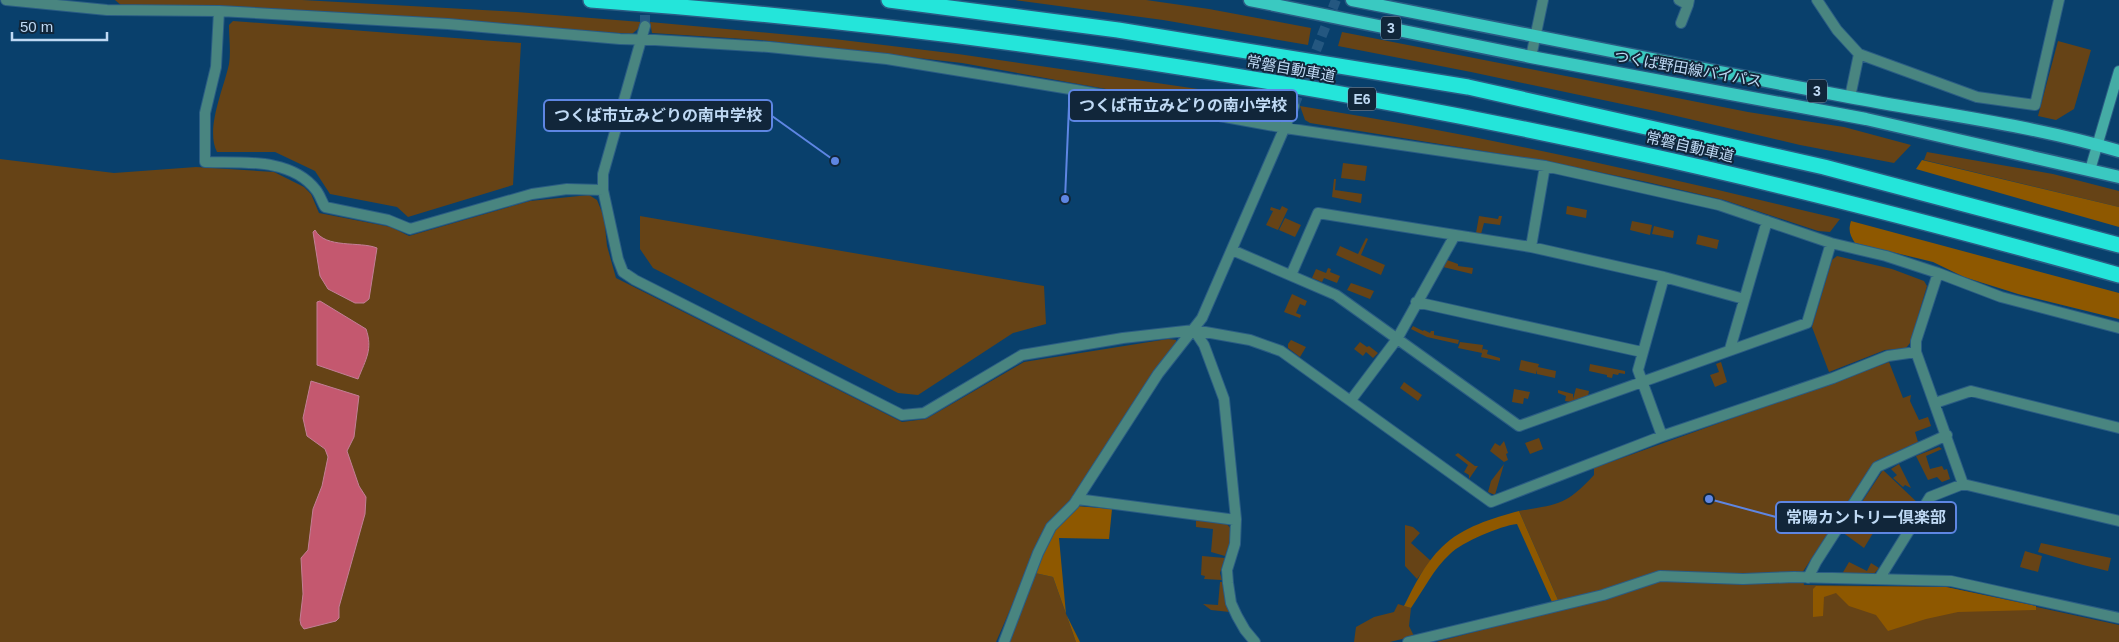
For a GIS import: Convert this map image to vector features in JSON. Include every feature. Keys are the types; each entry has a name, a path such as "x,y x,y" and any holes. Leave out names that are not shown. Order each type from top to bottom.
{"highway":[{"name":"常磐自動車道","path":"591,0 797,18 962,37 1287,85 1457,116 1651,156 1944,227 2119,275"},
{"name":"常磐自動車道","path":"889,0 1118,30 1468,87 1824,167 2119,245"}],"main road":[{"name":"つくば野田線バイパス","path":"1250,0 1531,57 1866,118 2119,177"},
{"name":"つくば野田線バイパス","path":"1352,0 1850,97 1991,121 2119,151"}],"street":[{"path":"6,0 448,24 642,40 769,46 887,59 1076,90 1286,128 1545,166 1718,205 1831,243 1886,256 2001,297 2119,328"},
{"path":"1531,57 1543,0"},
{"path":"1816,0 1837,30 1859,54 1977,97 2035,105 2059,0"},
{"path":"1681,23 1685,2"},
{"path":"219,11 216,67 205,113 205,162 273,165 303,177 316,190 325,207 388,220 410,229 532,194 568,189 603,190"},
{"path":"645,26 603,174 603,190 618,259 623,272 902,415 924,413 1022,355 1123,338 1194,330 1250,340 1281,351 1492,502 1662,436 1832,378 1888,356 1916,352"},
{"path":"1850,97 1859,54"},
{"path":"2090,170 2119,71"},
{"path":"1004,642 1038,553 1051,527 1077,499 1158,374 1202,318 1294,106"},
{"path":"1531,247 1545,166"},
{"path":"1291,275 1318,213 1531,247 1664,276 1744,300"},
{"path":"1730,350 1766,221"},
{"path":"1351,400 1397,339 1455,235"},
{"path":"1232,250 1336,295 1519,426 1807,323 1831,243"},
{"path":"1938,273 1916,342 1916,352 1963,484"},
{"path":"1662,436 1638,370 1664,276"},
{"path":"1416,302 1642,352"},
{"path":"1194,330 1204,345 1224,399 1236,520 1236,544 1228,570 1231,603 1245,630 1255,642"},
{"path":"1935,404 1971,391 2119,428"},
{"path":"1808,578 1816,562 1877,467 1947,436"},
{"path":"1879,580 1930,497 1963,484 2119,521"},
{"path":"1077,499 1236,520"},
{"path":"1408,642 1603,595 1660,576 1951,582 2119,618"}],"shaded area":[{"path":"115,0 302,0 517,12 641,22 639,28 632,34 352,13 227,6 122,6"},
{"path":"1015,0 1146,0 1209,9 1311,28 1308,45 1163,20"},
{"path":"233,21 521,43 513,185 408,217 397,207 330,194 315,171 275,152 217,152 214,143 214,120 229,64 229,25"},
{"path":"650,22 834,39 958,54 1288,102 1278,119 1272,119 962,63 760,40 652,33"},
{"path":"1342,32 1748,112 1844,127 1911,145 1894,163 1800,145 1655,111 1338,46"},
{"path":"2058,41 2091,50 2074,109 2056,120 2038,116"},
{"path":"1300,106 1368,117 1571,157 1840,219 1830,232 1818,231 1724,200 1647,182 1545,161 1310,123 1305,120"},
{"path":"1927,152 2053,174 2119,191 2119,207 1924,160"},
{"path":"0,159 114,173 196,167 274,172 304,187 311,194 319,213 391,227 409,236 530,201 589,195 597,200 604,217 607,246 616,278 902,422 926,419 1024,362 1168,339 1176,340 1177,345 1079,490 1044,532 996,642 0,642"},
{"path":"1922,160 2119,207 2119,227 1916,169"},
{"path":"1343,163 1367,166 1365,181 1341,178"},
{"path":"1334,179 1336,179 1335,190 1362,194 1361,203 1332,197"},
{"path":"1282,206 1288,209 1278,230 1266,225 1273,211 1270,210 1271,207 1280,210"},
{"path":"1567,206 1587,210 1586,218 1566,214"},
{"path":"640,216 1044,286 1046,324 1013,333 918,395 898,393 653,268 640,249"},
{"path":"1479,216 1498,219 1499,216 1502,216 1500,225 1484,223 1481,234 1476,233"},
{"path":"1285,218 1301,225 1295,237 1279,230"},
{"path":"1632,221 1652,225 1650,235 1630,230"},
{"path":"1851,221 2119,293 2119,319 2018,294 1964,277 1933,262 1855,243 1850,233"},
{"path":"1654,226 1674,231 1673,238 1652,234"},
{"path":"315,230 327,240 377,248 369,299 364,303 355,303 328,289 320,276 313,232"},
{"path":"1698,235 1719,240 1717,249 1696,244"},
{"path":"1366,238 1368,239 1361,255 1385,265 1381,275 1336,255 1340,246 1358,254"},
{"path":"1837,256 1892,269 1924,281 1927,286 1910,343 1906,348 1885,350 1829,372 1812,327 1832,260"},
{"path":"1447,260 1458,264 1458,266 1473,268 1472,274 1443,267"},
{"path":"1328,268 1331,269 1330,272 1340,276 1337,283 1324,278 1322,282 1312,278 1316,269 1326,273"},
{"path":"1351,283 1374,291 1370,299 1347,290"},
{"path":"1292,294 1307,301 1305,306 1300,304 1296,313 1301,315 1300,318 1284,312"},
{"path":"320,301 366,329 369,348 358,379 317,365 317,302"},
{"path":"1413,326 1430,333 1434,331 1434,335 1459,340 1458,344 1427,337 1411,329"},
{"path":"1291,340 1306,347 1300,357 1288,348"},
{"path":"1360,342 1378,353 1373,358 1366,352 1363,356 1354,349"},
{"path":"1460,342 1483,345 1482,351 1483,349 1488,350 1487,354 1500,358 1500,361 1481,357 1482,353 1458,348"},
{"path":"1521,360 1539,364 1538,367 1556,371 1555,378 1537,374 1537,370 1536,374 1519,370"},
{"path":"1721,362 1727,382 1715,387 1710,375 1719,372 1716,364"},
{"path":"1889,362 1903,398 1911,395 1910,401 1919,420 1928,417 1931,426 1915,432 1918,442 1876,461 1802,573 1804,585 1946,587 2119,625 2119,642 1436,642 1562,609 1519,511 1553,505 1568,498 1576,493 1594,475 1594,468"},
{"path":"1590,364 1625,371 1625,374 1613,374 1612,378 1607,377 1607,375 1589,371"},
{"path":"311,381 359,396 354,437 347,451 359,486 366,497 365,514 339,607 339,618 336,621 304,629 300,620 303,594 301,558 308,550 313,509 322,486 328,457 325,449 307,436 303,418"},
{"path":"1404,382 1422,395 1418,401 1400,388"},
{"path":"1576,388 1589,391 1588,396 1572,402 1565,401 1566,396 1558,393 1558,390 1573,394 1573,399"},
{"path":"1514,389 1530,392 1528,399 1524,398 1523,404 1512,402"},
{"path":"1539,438 1543,449 1530,454 1525,443"},
{"path":"1504,441 1508,460 1504,462 1490,451 1495,443 1500,446"},
{"path":"1939,447 1942,449 1926,456 1930,469 1942,466 1944,470 1947,469 1950,479 1942,482 1937,477 1928,480 1916,456"},
{"path":"1458,453 1475,466 1478,466 1469,479 1469,475 1464,472 1468,465 1455,455"},
{"path":"1504,464 1495,495 1488,492 1491,481"},
{"path":"1899,464 1911,488 1905,485 1903,487 1893,478 1897,475 1891,469"},
{"path":"1883,470 1920,505 1901,533 1881,520 1864,548 1842,532"},
{"path":"1076,506 1112,509 1109,539 1059,538 1066,614 1053,577 1035,573 1052,529"},
{"path":"1519,511 1558,600 1552,602 1517,524 1482,535 1456,549 1439,566 1411,608 1404,606 1425,567 1450,540 1478,524"},
{"path":"1196,520 1226,523 1231,529 1231,539 1225,556 1211,552 1213,529 1196,527"},
{"path":"1405,525 1413,527 1420,533 1411,543 1431,561 1417,579 1405,566"},
{"path":"2041,543 2111,558 2108,571 2038,552"},
{"path":"2025,551 2042,556 2038,572 2020,567"},
{"path":"1202,556 1225,558 1220,573 1222,580 1204,579 1205,576 1201,575"},
{"path":"1849,562 1867,571 1871,563 1879,568 1874,574 1842,574"},
{"path":"1035,573 1053,577 1076,642 1007,642"},
{"path":"1220,582 1222,582 1230,612 1211,610 1203,604 1218,605"},
{"path":"1816,586 1946,587 2036,606 2036,610 1958,612 1926,619 1888,631 1876,615 1849,606 1836,593 1824,597 1823,616 1813,617 1813,589"},
{"path":"1398,604 1411,608 1409,626 1414,636 1390,642 1354,642 1356,627 1374,617 1394,612"},
{"path":"1066,615 1080,642 1076,642"}],"tunnel":[{"path":"645,0 645,26"},
{"path":"1294,106 1336,0"}],"place":[{"name":"つくば市立みどりの南中学校","path":"835,161"},
{"name":"つくば市立みどりの南小学校","path":"1065,199"},
{"name":"常陽カントリー倶楽部","path":"1709,499"}]}
